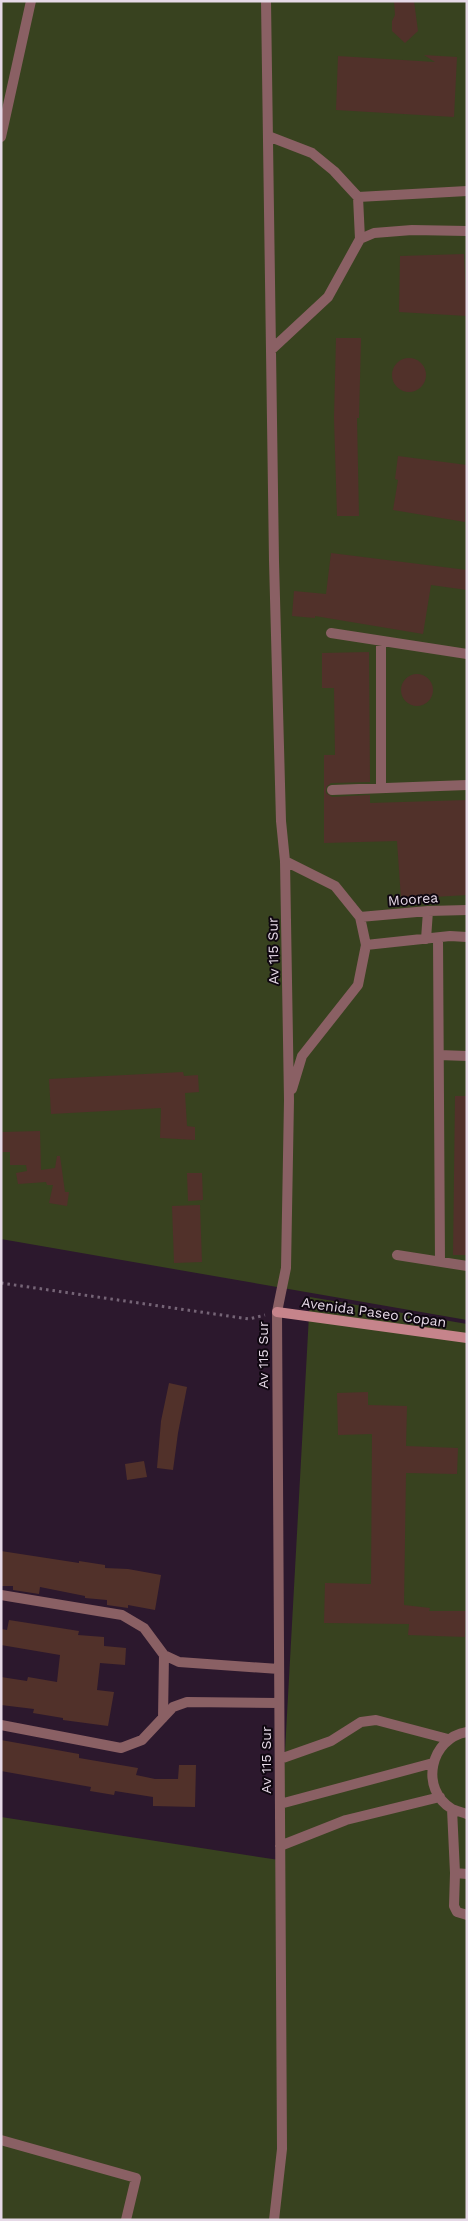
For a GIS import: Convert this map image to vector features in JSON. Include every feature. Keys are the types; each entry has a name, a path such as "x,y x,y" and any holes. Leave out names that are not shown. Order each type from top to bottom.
{"main road":[{"name":"Avenida Paseo Copan","path":"277,1312 467,1338"}],"street":[{"path":"1,138 31,1"},
{"name":"Av 115 Sur","path":"266,1 274,561 281,821 285,861 289,1100 286,1268 277,1312 282,2149 274,2220"},
{"path":"268,136 312,153 334,171 358,197 360,239 328,297 271,350"},
{"path":"358,197 467,191"},
{"path":"360,239 374,233 412,230 467,231"},
{"path":"331,633 467,654"},
{"path":"381,641 381,788"},
{"path":"332,790 467,785"},
{"path":"285,861 335,886 360,917 366,945 358,985 302,1056 289,1100"},
{"name":"Moorea","path":"360,917 428,911 467,910"},
{"path":"426,939 428,911"},
{"path":"366,945 467,937"},
{"path":"438,938 440,1262"},
{"path":"439,1056 467,1056"},
{"path":"397,1255 467,1266"},
{"path":"1,1595 122,1615 144,1628 164,1655 179,1662 279,1669"},
{"path":"163,1718 164,1655"},
{"path":"1,1725 122,1748 142,1740 173,1707 187,1702 279,1703"},
{"path":"280,1759 331,1741 361,1722 376,1720 448,1739"},
{"path":"467,1732 448,1739 439,1749 433,1763 432,1775 434,1786 440,1797 452,1809 467,1814"},
{"path":"280,1804 433,1763"},
{"path":"280,1846 346,1820 440,1797"},
{"path":"452,1809 455,1873 454,1906 457,1912 467,1915"},
{"path":"455,1873 467,1874"},
{"path":"1,2140 136,2178 126,2220"}],"path":[{"path":"1,1283 249,1319 277,1312"}],"green space":[{"path":"1,1 467,1 467,1320 1,1239"},
{"path":"310,1297 467,1324 467,2220 1,2220 1,1817 279,1860"}],"building":[{"path":"394,1 414,1 418,31 405,43 392,31 392,21 395,15"},
{"path":"424,55 457,57 454,117 336,110 338,56 435,62"},
{"path":"464,254 467,316 399,312 400,256"},
{"path":"336,338 361,338 359,418 357,418 359,516 337,516 334,418"},
{"path":"409,358 416,359 421,363 425,368 425,382 421,387 416,391 409,392 402,391 397,387 393,382 392,375 393,368 397,363 402,359"},
{"path":"398,456 467,465 465,522 393,510 398,480 395,479"},
{"path":"331,553 467,570 467,590 431,585 423,634 315,616 315,618 292,616 294,591 326,594"},
{"path":"369,652 370,782 331,783 326,787 326,793 332,797 370,795 370,803 467,800 467,895 401,899 397,841 324,843 324,755 335,755 334,688 322,688 322,653"},
{"path":"417,674 423,675 428,679 432,684 432,696 428,701 423,705 417,706 411,705 406,701 402,696 401,690 402,684 406,679 411,675"},
{"path":"183,1072 184,1076 198,1075 199,1092 185,1093 187,1126 195,1127 195,1140 160,1138 161,1108 51,1114 49,1079"},
{"path":"455,1096 467,1096 467,1255 453,1255"},
{"path":"40,1131 41,1170 55,1168 57,1156 60,1156 65,1192 69,1192 67,1206 49,1203 53,1185 47,1185 46,1182 18,1184 16,1173 27,1171 26,1165 10,1165 10,1152 1,1152 1,1132"},
{"path":"187,1173 202,1173 203,1200 188,1201"},
{"path":"200,1205 202,1262 174,1263 172,1206"},
{"path":"169,1383 187,1387 173,1470 157,1468 161,1421"},
{"path":"368,1392 368,1405 407,1406 406,1446 458,1448 457,1474 406,1473 404,1605 430,1608 429,1611 466,1611 465,1637 408,1635 409,1624 324,1623 325,1583 371,1584 372,1434 338,1435 337,1393"},
{"path":"144,1461 147,1477 127,1480 125,1464"},
{"path":"1,1551 79,1563 79,1561 105,1565 105,1568 128,1569 161,1575 155,1610 128,1605 128,1608 107,1605 107,1600 85,1598 85,1596 40,1587 39,1594 13,1590 13,1586 1,1586"},
{"path":"9,1620 79,1631 78,1635 104,1637 104,1646 126,1648 125,1665 100,1663 97,1690 114,1692 108,1726 63,1720 63,1718 33,1713 34,1709 1,1705 1,1677 27,1681 28,1677 57,1682 60,1655 1,1645 1,1629 7,1630"},
{"path":"1,1740 79,1754 79,1758 138,1768 136,1775 155,1779 178,1779 179,1765 196,1765 195,1807 153,1806 153,1797 115,1791 114,1795 90,1791 91,1787 1,1771"}]}
